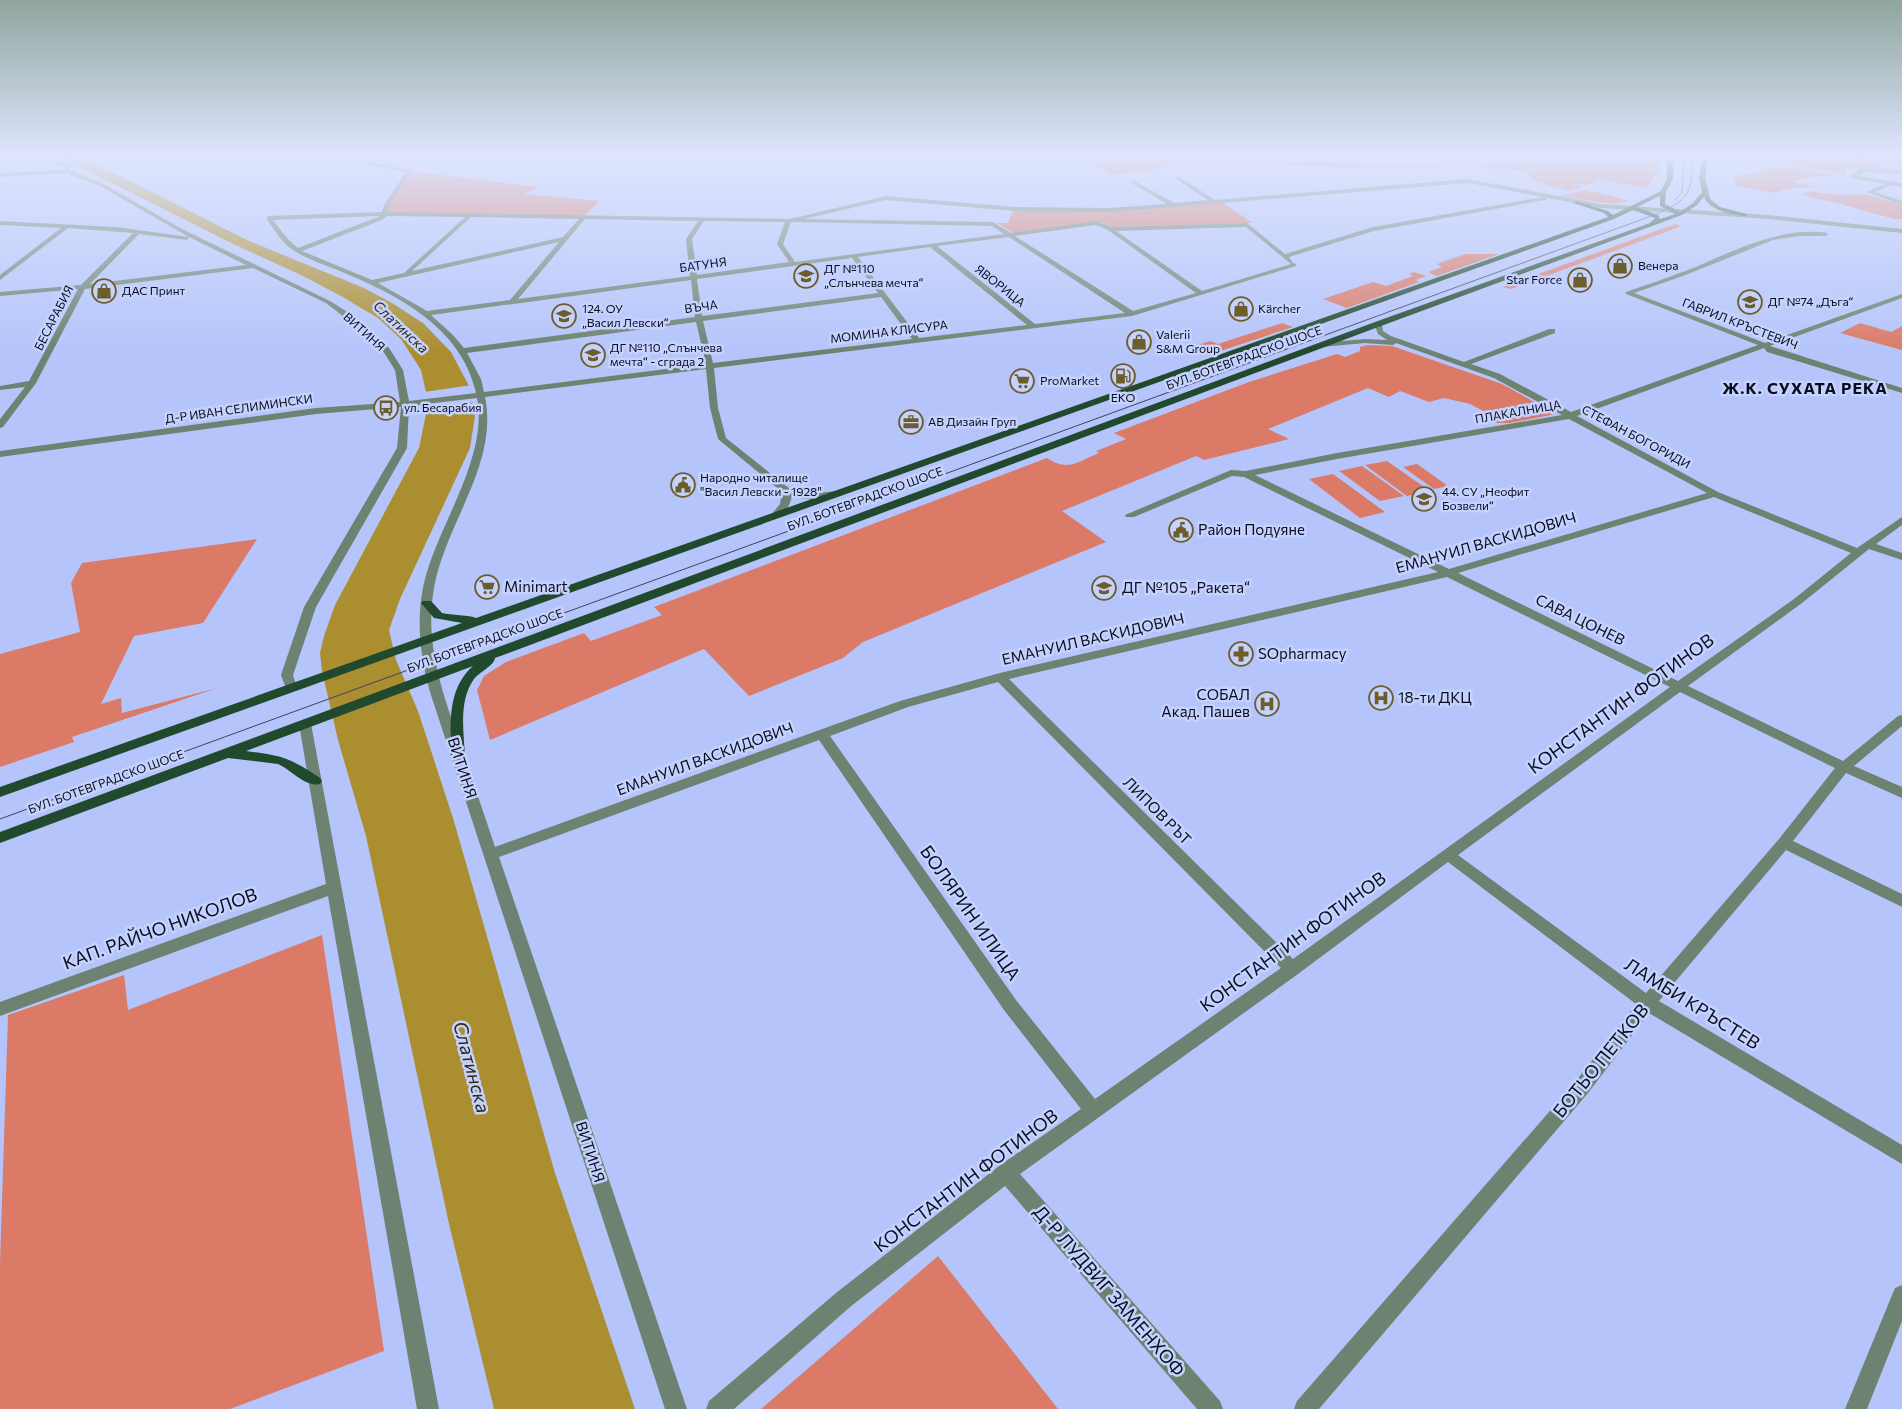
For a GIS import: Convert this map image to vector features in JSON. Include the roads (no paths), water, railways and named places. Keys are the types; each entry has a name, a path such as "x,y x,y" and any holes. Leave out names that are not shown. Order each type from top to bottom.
{"main road":[{"name":"БУЛ. БОТЕВГРАДСКО ШОСЕ","path":"0,792 1607,220"},
{"path":"1651,225 1656,220"},
{"name":"БУЛ. БОТЕВГРАДСКО ШОСЕ","path":"0,838 1378,324 1664,220"},
{"path":"427,603 438,616 452,619 470,619 500,613"},
{"path":"458,757 460,696 468,678 500,651"},
{"path":"227,753 279,760 290,764 315,781"}],"street":[{"name":"ВИТИНЯ","path":"161,220 328,302 351,318 386,350 399,370 405,404 402,448 310,607 287,675 290,688"},
{"name":"ВИТИНЯ","path":"270,220 286,241 298,250 373,282 428,313 462,351 478,381 478,394 484,417 481,444 432,573 427,603 424,628 431,677 676,1409"},
{"path":"298,250 378,220"},
{"path":"406,273 464,220"},
{"path":"512,302 581,220"},
{"path":"702,220 689,239 699,319 710,366 714,408 722,439 786,492 806,497 837,494"},
{"path":"734,220 993,224 1132,314"},
{"path":"788,221 793,220"},
{"path":"1284,256 1373,229 1424,220"},
{"path":"1757,220 1902,235"},
{"path":"1806,220 1902,230"},
{"path":"788,221 780,244 794,264"},
{"path":"0,223 138,231 202,241"},
{"path":"160,225 167,223"},
{"name":"БАТУНЯ","path":"428,313 1097,223 1110,229 1248,224 1284,256"},
{"path":"0,278 67,226"},
{"path":"138,231 152,227"},
{"path":"1110,229 1201,292"},
{"name":"БЕСАРАБИЯ","path":"0,425 32,383 83,287 138,231"},
{"name":"ГАВРИЛ КРЪСТЕВИЧ","path":"1826,234 1800,234 1772,238 1681,275 1628,293 1764,345 1770,350 1902,391"},
{"path":"373,282 406,273 564,239"},
{"name":"ЯВОРИЦА","path":"931,245 1033,326"},
{"path":"854,256 917,340"},
{"name":"МОМИНА КЛИСУРА","path":"478,394 1132,314 1294,265 1284,256"},
{"path":"0,294 83,287 253,266"},
{"name":"ВЪЧА","path":"462,351 884,294"},
{"name":"ПЛАКАЛНИЦА","path":"1130,516 1231,472 1246,474 1337,456 1569,416 1902,296"},
{"path":"1883,302 1902,307"},
{"name":"СТЕФАН БОГОРИДИ","path":"1378,324 1381,333 1403,344 1497,376 1715,494 1863,548 1902,557"},
{"path":"1465,364 1552,332"},
{"name":"СТЕФАН БОГОРИДИ","path":"1322,345 1365,341 1403,344"},
{"path":"0,388 32,383"},
{"name":"Д-Р ИВАН СЕЛИМИНСКИ","path":"0,454 316,411 405,404 478,394"},
{"name":"САВА ЦОНЕВ","path":"1246,474 1844,767 1902,793"},
{"path":"776,515 784,507 787,500 786,492"},
{"name":"ЕМАНУИЛ ВАСКИДОВИЧ","path":"491,854 904,704 1000,676 1448,573 1715,494"},
{"name":"КОНСТАНТИН ФОТИНОВ","path":"717,1409 843,1300 1006,1173 1292,969 1447,854 1680,687 1798,601 1863,548 1902,520"},
{"name":"ЛИПОВ РЪТ","path":"1000,676 1292,969"},
{"name":"БОТЬО ПЕТКОВ","path":"1305,1409 1582,1087 1647,1003 1784,843 1844,767 1902,719"},
{"path":"305,724 428,1409"},
{"name":"БОЛЯРИН ИЛИЦА","path":"821,733 1010,1005 1093,1111"},
{"path":"1784,843 1902,901"},
{"name":"ЛАМБИ КРЪСТЕВ","path":"1447,854 1647,1003 1902,1155"},
{"name":"КАП. РАЙЧО НИКОЛОВ","path":"0,1009 334,888"},
{"name":"Д-Р ЛУДВИГ ЗАМЕНХОФ","path":"1006,1173 1212,1409"},
{"path":"1856,1409 1902,1295"}],"water":[{"name":"Слатинска","path":"185,220 207,220 249,241 364,288 392,303 423,323 451,352 469,386 475,416 470,448 400,599 389,630 396,660 418,711 453,818 555,1173 635,1409 494,1409 449,1224 366,836 338,740 322,671 320,653 335,605 419,448 427,409 426,392 421,370 401,339 378,318 301,275"}],"tram line":[{"path":"0,819 1641,220"}],"place":[{"name":"Венера","path":"1620,266"},
{"name":"ДГ №110 „Слънчева мечта“","path":"806,276"},
{"name":"Star Force","path":"1580,280"},
{"name":"ДАС Принт","path":"104,291"},
{"name":"ДГ №74 „Дъга“","path":"1750,302"},
{"name":"Кärcher","path":"1241,309"},
{"name":"124. ОУ „Васил Левски“","path":"564,316"},
{"name":"Valerii S&M Group","path":"1139,342"},
{"name":"ДГ №110 „Слънчева мечта“ - сграда 2","path":"593,355"},
{"name":"EKO","path":"1123,376"},
{"name":"ProMarket","path":"1022,381"},
{"name":"ул. Бесарабия","path":"386,408"},
{"name":"АВ Дизайн Груп","path":"911,422"},
{"name":"Народно читалище \"Васил Левски - 1928\"","path":"683,485"},
{"name":"44. СУ „Неофит Бозвели“","path":"1424,499"},
{"name":"Район Подуяне","path":"1181,530"},
{"name":"Minimart","path":"487,587"},
{"name":"ДГ №105 „Ракета“","path":"1104,588"},
{"name":"SOpharmacy","path":"1241,654"},
{"name":"18-ти ДКЦ","path":"1381,698"},
{"name":"СОБАЛ Акад. Пашев","path":"1267,704"}],"district":[{"name":"Ж.К. СУХАТА РЕКА","path":"1805,388"}]}
